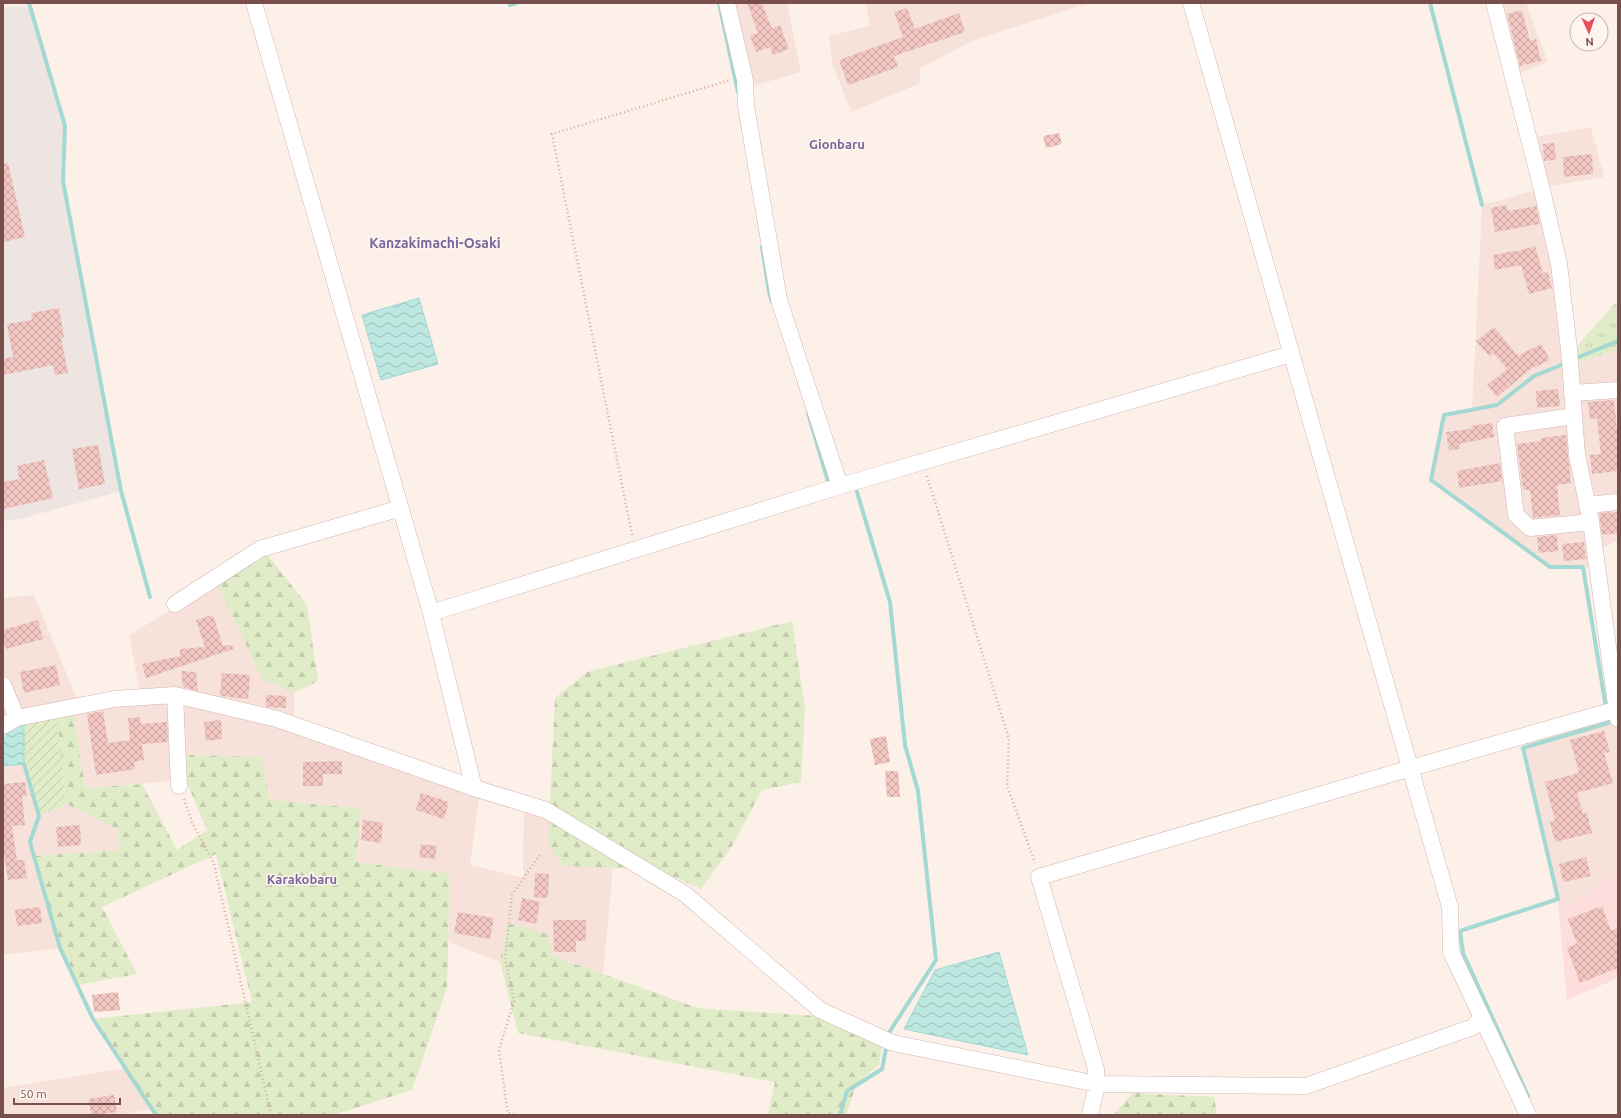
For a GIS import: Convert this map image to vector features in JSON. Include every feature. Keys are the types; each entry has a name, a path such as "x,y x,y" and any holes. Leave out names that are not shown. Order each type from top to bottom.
{"street":[{"path":"254,3 431,613 474,788"},
{"path":"727,3 745,80 746,106 779,300 840,486"},
{"path":"1191,3 1450,907 1451,952 1528,1115"},
{"path":"1090,1115 1097,1084 1096,1069 1039,877 1600,714 1617,713 1591,522 1577,455 1569,349 1559,264 1542,190 1494,3"},
{"path":"431,613 840,486 1291,354"},
{"path":"1572,393 1618,390"},
{"path":"1574,416 1505,426 1516,515 1530,528 1591,522"},
{"path":"1587,505 1618,502"},
{"path":"175,604 260,549 401,508"},
{"path":"3,685 17,718"},
{"path":"3,726 17,718 114,699 175,695 277,719 474,788 546,810 685,894 820,1010 887,1040 1097,1084 1306,1086 1473,1027 1482,1018"},
{"path":"175,695 179,786"}],"path":[{"path":"635,550 552,134 729,80"},
{"path":"923,462 1009,739 1006,785 1039,877"},
{"path":"179,786 192,822 214,864 271,1115"},
{"path":"518,1115 509,1114 499,1050 514,1000 504,959 512,895 542,854"}],"shaded area":[{"path":"719,3 787,3 801,72 738,90"},
{"path":"866,3 1090,3 974,40 919,69 921,83 851,112 832,63 829,36 870,26"},
{"path":"1489,3 1526,3 1548,62 1520,73 1536,137 1591,127 1604,177 1550,186 1567,261 1577,346 1581,362 1618,349 1618,540 1601,549 1603,567 1550,567 1431,480 1444,415 1472,409 1482,205 1536,190"},
{"path":"30,6 65,126 63,181 121,491 20,519 3,521 3,7"},
{"path":"216,583 263,680 294,693 294,720 481,785 470,865 523,878 524,796 550,804 564,866 613,868 603,974 553,956 507,924 500,962 448,942 450,874 355,862 361,808 270,800 262,757 184,755 186,780 85,788 74,714 24,764 39,816 66,804 117,829 120,850 35,856 60,948 3,955 3,598 34,595 76,697 140,693 129,635"},
{"path":"1618,720 1618,872 1559,914 1558,899 1523,748"},
{"path":"1618,872 1618,978 1567,1000 1559,914"},
{"path":"126,1068 152,1109 121,1115 3,1115 3,1088"}],"green space":[{"path":"1618,300 1618,349 1581,362 1577,346"},
{"path":"266,553 307,605 318,681 294,693 263,680 216,583"},
{"path":"792,621 805,708 801,782 762,790 732,846 701,889 659,870 564,866 548,844 555,698 587,672"},
{"path":"74,714 85,788 142,784 177,850 207,830 186,780 184,755 262,757 270,800 361,808 356,862 450,874 447,987 412,1090 333,1115 156,1115 93,1019 252,1002 216,854 102,907 137,974 78,985 60,948 35,856 120,850 117,829 66,804 57,717"},
{"path":"57,717 66,804 39,816 24,764 24,725"},
{"path":"507,923 548,934 553,956 698,1008 816,1016 882,1047 879,1065 857,1083 846,1115 768,1115 775,1082 518,1033 500,962"},
{"path":"1132,1093 1214,1097 1217,1115 1114,1115"}],"water":[{"path":"419,298 438,364 381,380 362,315"},
{"path":"24,725 24,764 3,766 3,734"},
{"path":"999,952 1028,1055 904,1029 935,970"}],"building":[{"path":"747,3 762,3 772,29 780,25 789,49 773,55 770,47 756,52 750,36 758,33"},
{"path":"907,8 915,29 959,13 965,32 894,56 898,67 848,85 839,60 903,37 894,12"},
{"path":"1522,10 1530,41 1536,39 1541,61 1520,66 1507,14"},
{"path":"1059,133 1062,144 1046,148 1043,136"},
{"path":"1554,143 1556,160 1544,161 1543,144"},
{"path":"1592,154 1593,174 1564,177 1563,157"},
{"path":"8,163 25,237 3,242 3,164"},
{"path":"1506,205 1508,211 1536,206 1540,224 1495,232 1491,208"},
{"path":"1535,246 1543,273 1548,272 1552,288 1529,294 1521,265 1495,270 1493,255 1514,252"},
{"path":"59,308 64,337 61,338 68,373 55,375 53,365 3,375 3,359 13,357 7,324 32,320 31,313"},
{"path":"1494,327 1518,356 1541,344 1550,360 1533,367 1497,397 1487,385 1507,369 1493,353 1489,356 1476,341"},
{"path":"1558,389 1560,406 1537,408 1536,391"},
{"path":"1614,400 1618,430 1618,471 1592,474 1590,455 1601,454 1597,418 1590,419 1588,402"},
{"path":"1492,423 1494,437 1459,444 1460,449 1449,450 1446,432 1472,429 1471,426"},
{"path":"1566,435 1571,483 1557,485 1560,515 1533,518 1530,490 1523,490 1517,444 1541,441 1541,438"},
{"path":"98,445 105,484 79,489 72,449"},
{"path":"44,460 53,498 3,509 3,482 19,479 17,466"},
{"path":"1500,463 1502,481 1459,488 1457,471"},
{"path":"1618,512 1618,533 1602,535 1599,513"},
{"path":"1557,535 1558,551 1539,553 1537,537"},
{"path":"1584,542 1586,559 1564,561 1562,544"},
{"path":"213,615 223,646 232,645 233,649 146,678 142,664 180,656 180,649 205,647 196,620"},
{"path":"38,620 43,639 6,649 3,638 3,630"},
{"path":"56,665 60,685 24,693 20,672"},
{"path":"181,671 196,672 198,691 183,687"},
{"path":"222,673 250,675 248,699 220,696"},
{"path":"266,695 286,696 286,708 266,707"},
{"path":"103,711 108,743 130,740 128,718 140,717 141,724 167,722 168,742 142,744 144,760 134,762 135,769 96,775 87,714"},
{"path":"221,720 222,739 206,741 204,722"},
{"path":"1604,731 1610,752 1604,753 1613,783 1577,793 1583,814 1587,813 1592,833 1555,842 1550,822 1555,821 1545,782 1579,773 1570,740"},
{"path":"886,736 890,762 875,765 870,739"},
{"path":"342,761 342,774 323,774 323,786 303,786 303,762"},
{"path":"885,771 898,771 900,797 887,797"},
{"path":"25,782 27,796 22,796 25,825 12,826 17,860 24,860 27,878 8,880 3,854 3,784"},
{"path":"421,793 449,802 444,819 416,810"},
{"path":"363,820 383,823 381,843 361,840"},
{"path":"80,825 81,845 58,847 56,827"},
{"path":"421,844 437,846 435,859 419,857"},
{"path":"1586,857 1591,876 1563,882 1559,864"},
{"path":"535,873 549,874 548,898 534,897"},
{"path":"522,898 540,902 536,924 518,920"},
{"path":"1602,906 1611,931 1618,928 1618,968 1580,983 1567,948 1577,944 1568,919"},
{"path":"40,907 42,923 17,926 15,910"},
{"path":"458,912 494,918 490,939 454,933"},
{"path":"553,920 586,920 586,941 576,941 576,952 554,952"},
{"path":"118,992 120,1010 94,1012 92,995"},
{"path":"114,1095 117,1112 91,1115 89,1099"}],"waterway":[{"path":"29,3 65,126 63,181 121,491 150,597"},
{"path":"510,3 510,5 516,3"},
{"path":"719,3 738,92"},
{"path":"1430,3 1482,205"},
{"path":"762,247 772,302"},
{"path":"1574,359 1618,341"},
{"path":"1566,363 1534,376 1497,405 1444,415 1431,480 1550,567 1583,567 1606,708"},
{"path":"808,413 829,485"},
{"path":"857,492 890,602 905,745 918,791 936,960 890,1031 888,1037"},
{"path":"1528,1096 1463,953 1460,931 1558,899 1523,748 1608,723 1607,715"},
{"path":"24,764 39,816 30,842 60,948 93,1019 156,1115"},
{"path":"840,1115 847,1091 882,1069 887,1044"}],"district":[{"name":"Gionbaru","path":"837,144"},
{"name":"Kanzakimachi-Osaki","path":"435,243"},
{"name":"Karakobaru","path":"302,879"}]}
